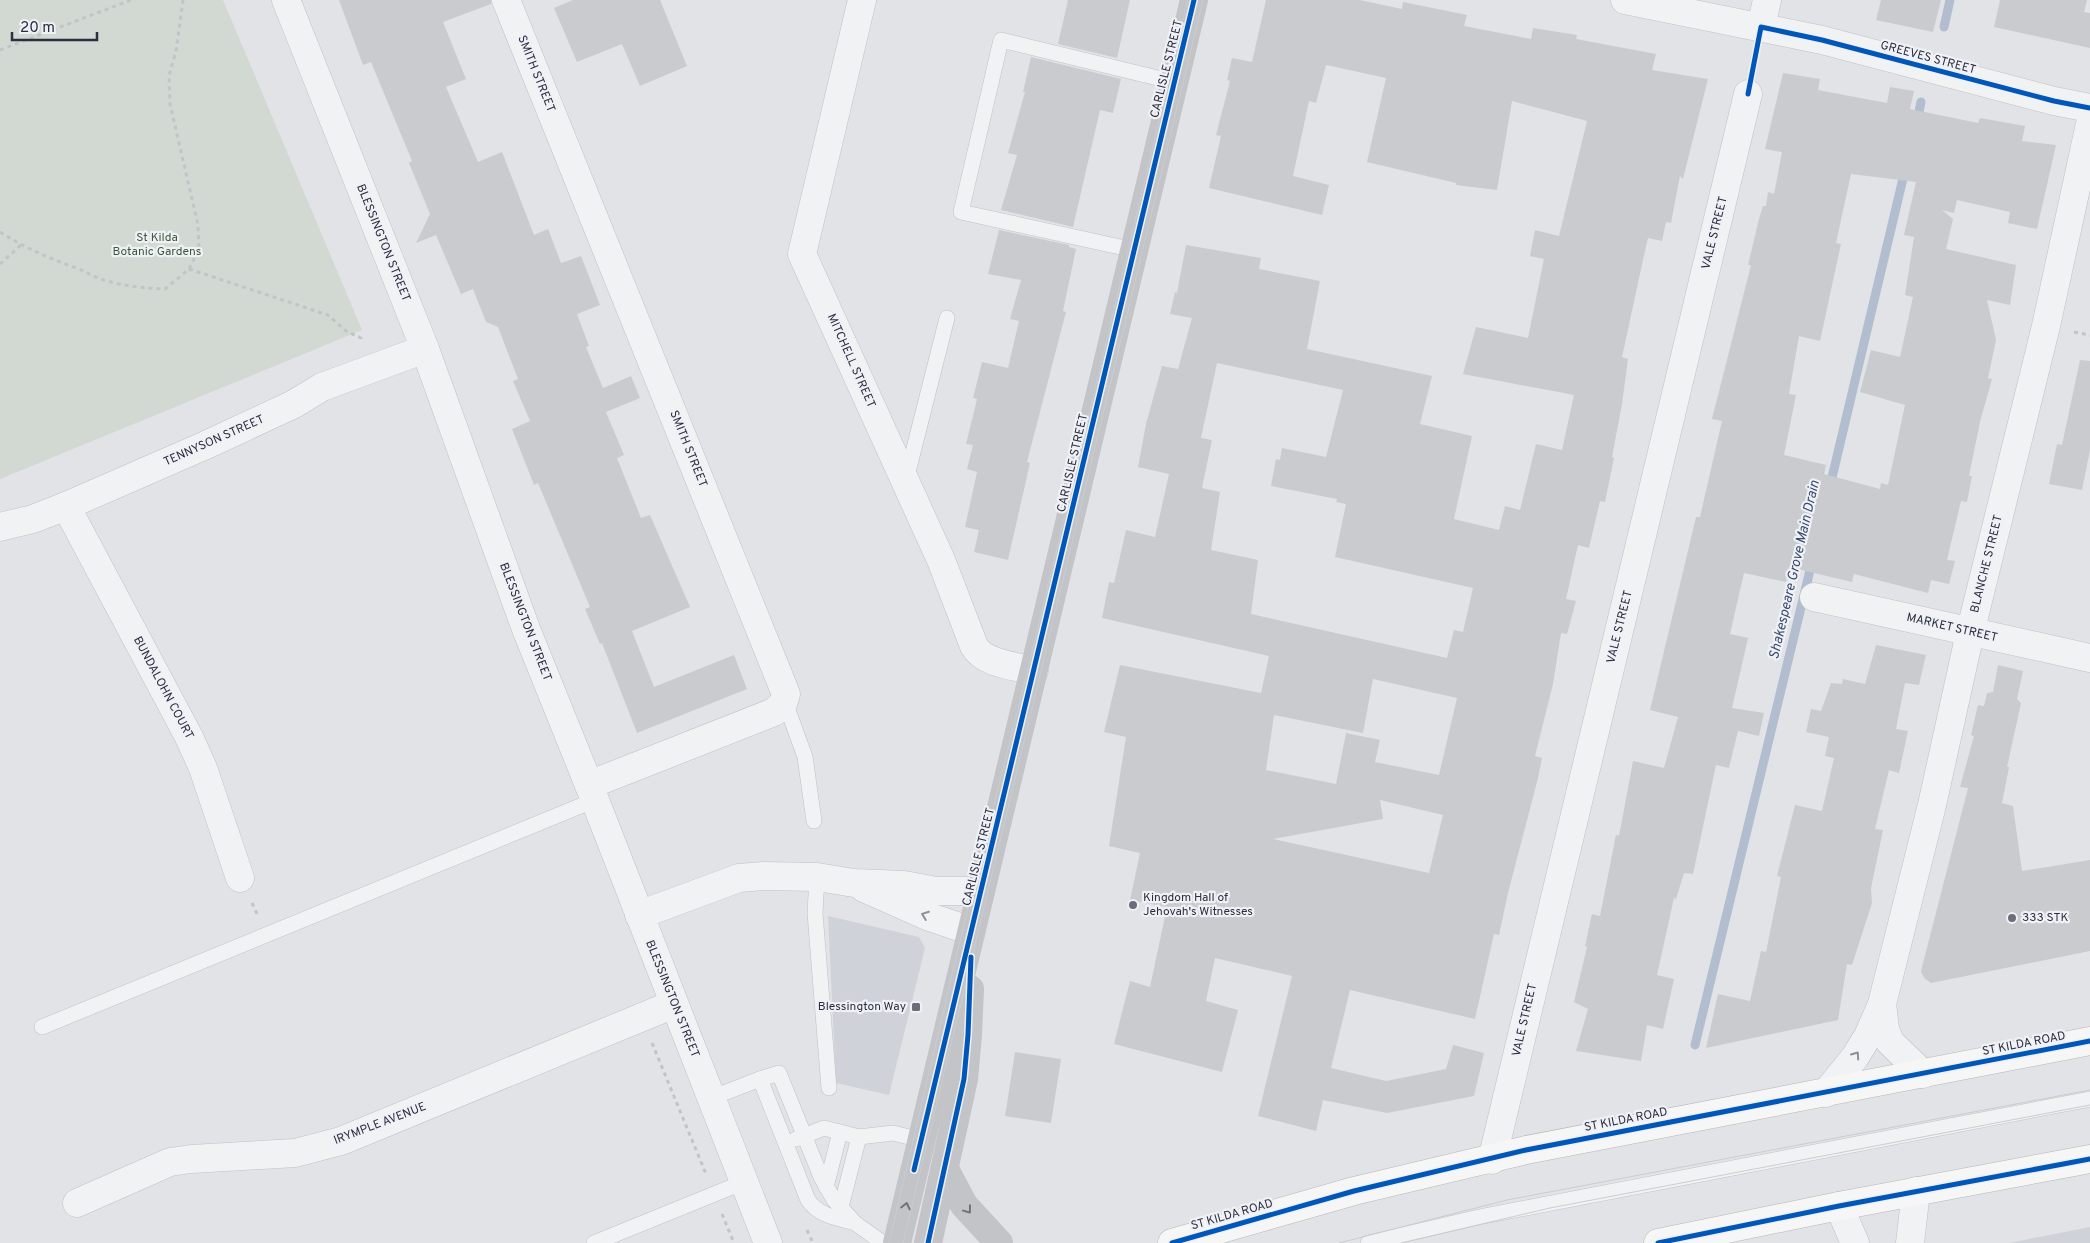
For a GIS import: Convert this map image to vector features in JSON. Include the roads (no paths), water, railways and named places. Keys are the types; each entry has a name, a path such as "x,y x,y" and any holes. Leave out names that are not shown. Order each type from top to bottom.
{"highway":[{"name":"ST KILDA ROAD","path":"1172,1243 1354,1191 1492,1160 1526,1150 2090,1041"},
{"path":"1658,1243 1838,1206 2090,1159"}],"main road":[{"name":"CARLISLE STREET","path":"897,1243 920,1140 1194,0"},
{"name":"CARLISLE STREET","path":"928,1243 945,1170 967,1055 971,932"},
{"path":"945,1170 964,1206 999,1243"}],"street":[{"name":"BLESSINGTON STREET","path":"286,0 425,349 526,629 592,792 768,1243"},
{"name":"SMITH STREET","path":"506,0 786,694 784,700"},
{"name":"MITCHELL STREET","path":"862,0 802,254 941,560 978,654 986,658 1034,671"},
{"name":"GREEVES STREET","path":"1625,0 1822,40 2054,101 2090,108"},
{"path":"1761,27 1766,0"},
{"name":"VALE STREET","path":"1492,1160 1748,94"},
{"name":"BLANCHE STREET","path":"1826,1093 1855,1057 1868,1036 1882,1004 1929,814 1970,633 2046,326 2090,124"},
{"name":"TENNYSON STREET","path":"0,527 33,519 66,506 286,409 322,387 425,349"},
{"name":"BUNDALOHN COURT","path":"66,506 189,737 203,768 240,878"},
{"name":"MARKET STREET","path":"1814,596 1970,633 2090,658"},
{"path":"592,792 774,712 783,704 784,700"},
{"path":"639,915 739,878 764,876 817,877 854,883 904,885 936,891 980,891"},
{"path":"854,883 927,916 971,932"},
{"name":"IRYMPLE AVENUE","path":"77,1203 170,1162 295,1153 341,1141 674,1004"},
{"name":"BLANCHE STREET","path":"1882,1004 1885,1028 1890,1042 1923,1074"},
{"path":"1910,1243 1916,1191"},
{"path":"1838,1206 1855,1243"}],"lane":[{"path":"1134,250 960,212 1001,40 1174,82"},
{"path":"905,482 947,318"},
{"path":"784,700 805,757 814,820"},
{"path":"42,1027 268,935 592,792"},
{"path":"817,877 814,913 829,1088"},
{"path":"711,1098 779,1073 826,1187 834,1200 855,1223 883,1243"},
{"path":"760,1079 808,1200 814,1209 823,1214 855,1223"},
{"path":"1368,1243 1479,1217 2090,1099"},
{"path":"785,1144 824,1128 859,1137 893,1133 920,1140"},
{"path":"826,1187 840,1132"},
{"path":"841,1207 859,1137"},
{"path":"594,1243 744,1182"}],"waterway":[{"name":"Shakespeare Grove Main Drain","path":"1944,27 1950,0"},
{"name":"Shakespeare Grove Main Drain","path":"1917,121 1921,102"},
{"name":"Shakespeare Grove Main Drain","path":"1830,486 1905,170"},
{"name":"Shakespeare Grove Main Drain","path":"1695,1045 1812,562"}],"tram line":[{"path":"889,1243 963,928 1028,669 1188,0"},
{"path":"903,1243 1203,0"},
{"path":"1339,1243 1507,1200 2090,1090"},
{"path":"1401,1243 1550,1208 2090,1105"}],"place":[{"name":"Kingdom Hall of Jehovah's Witnesses","path":"1133,905"},
{"name":"333 STK","path":"2012,918"},
{"name":"Blessington Way","path":"916,1007"}],"park label":[{"name":"St Kilda Botanic Gardens","path":"157,245"}]}
